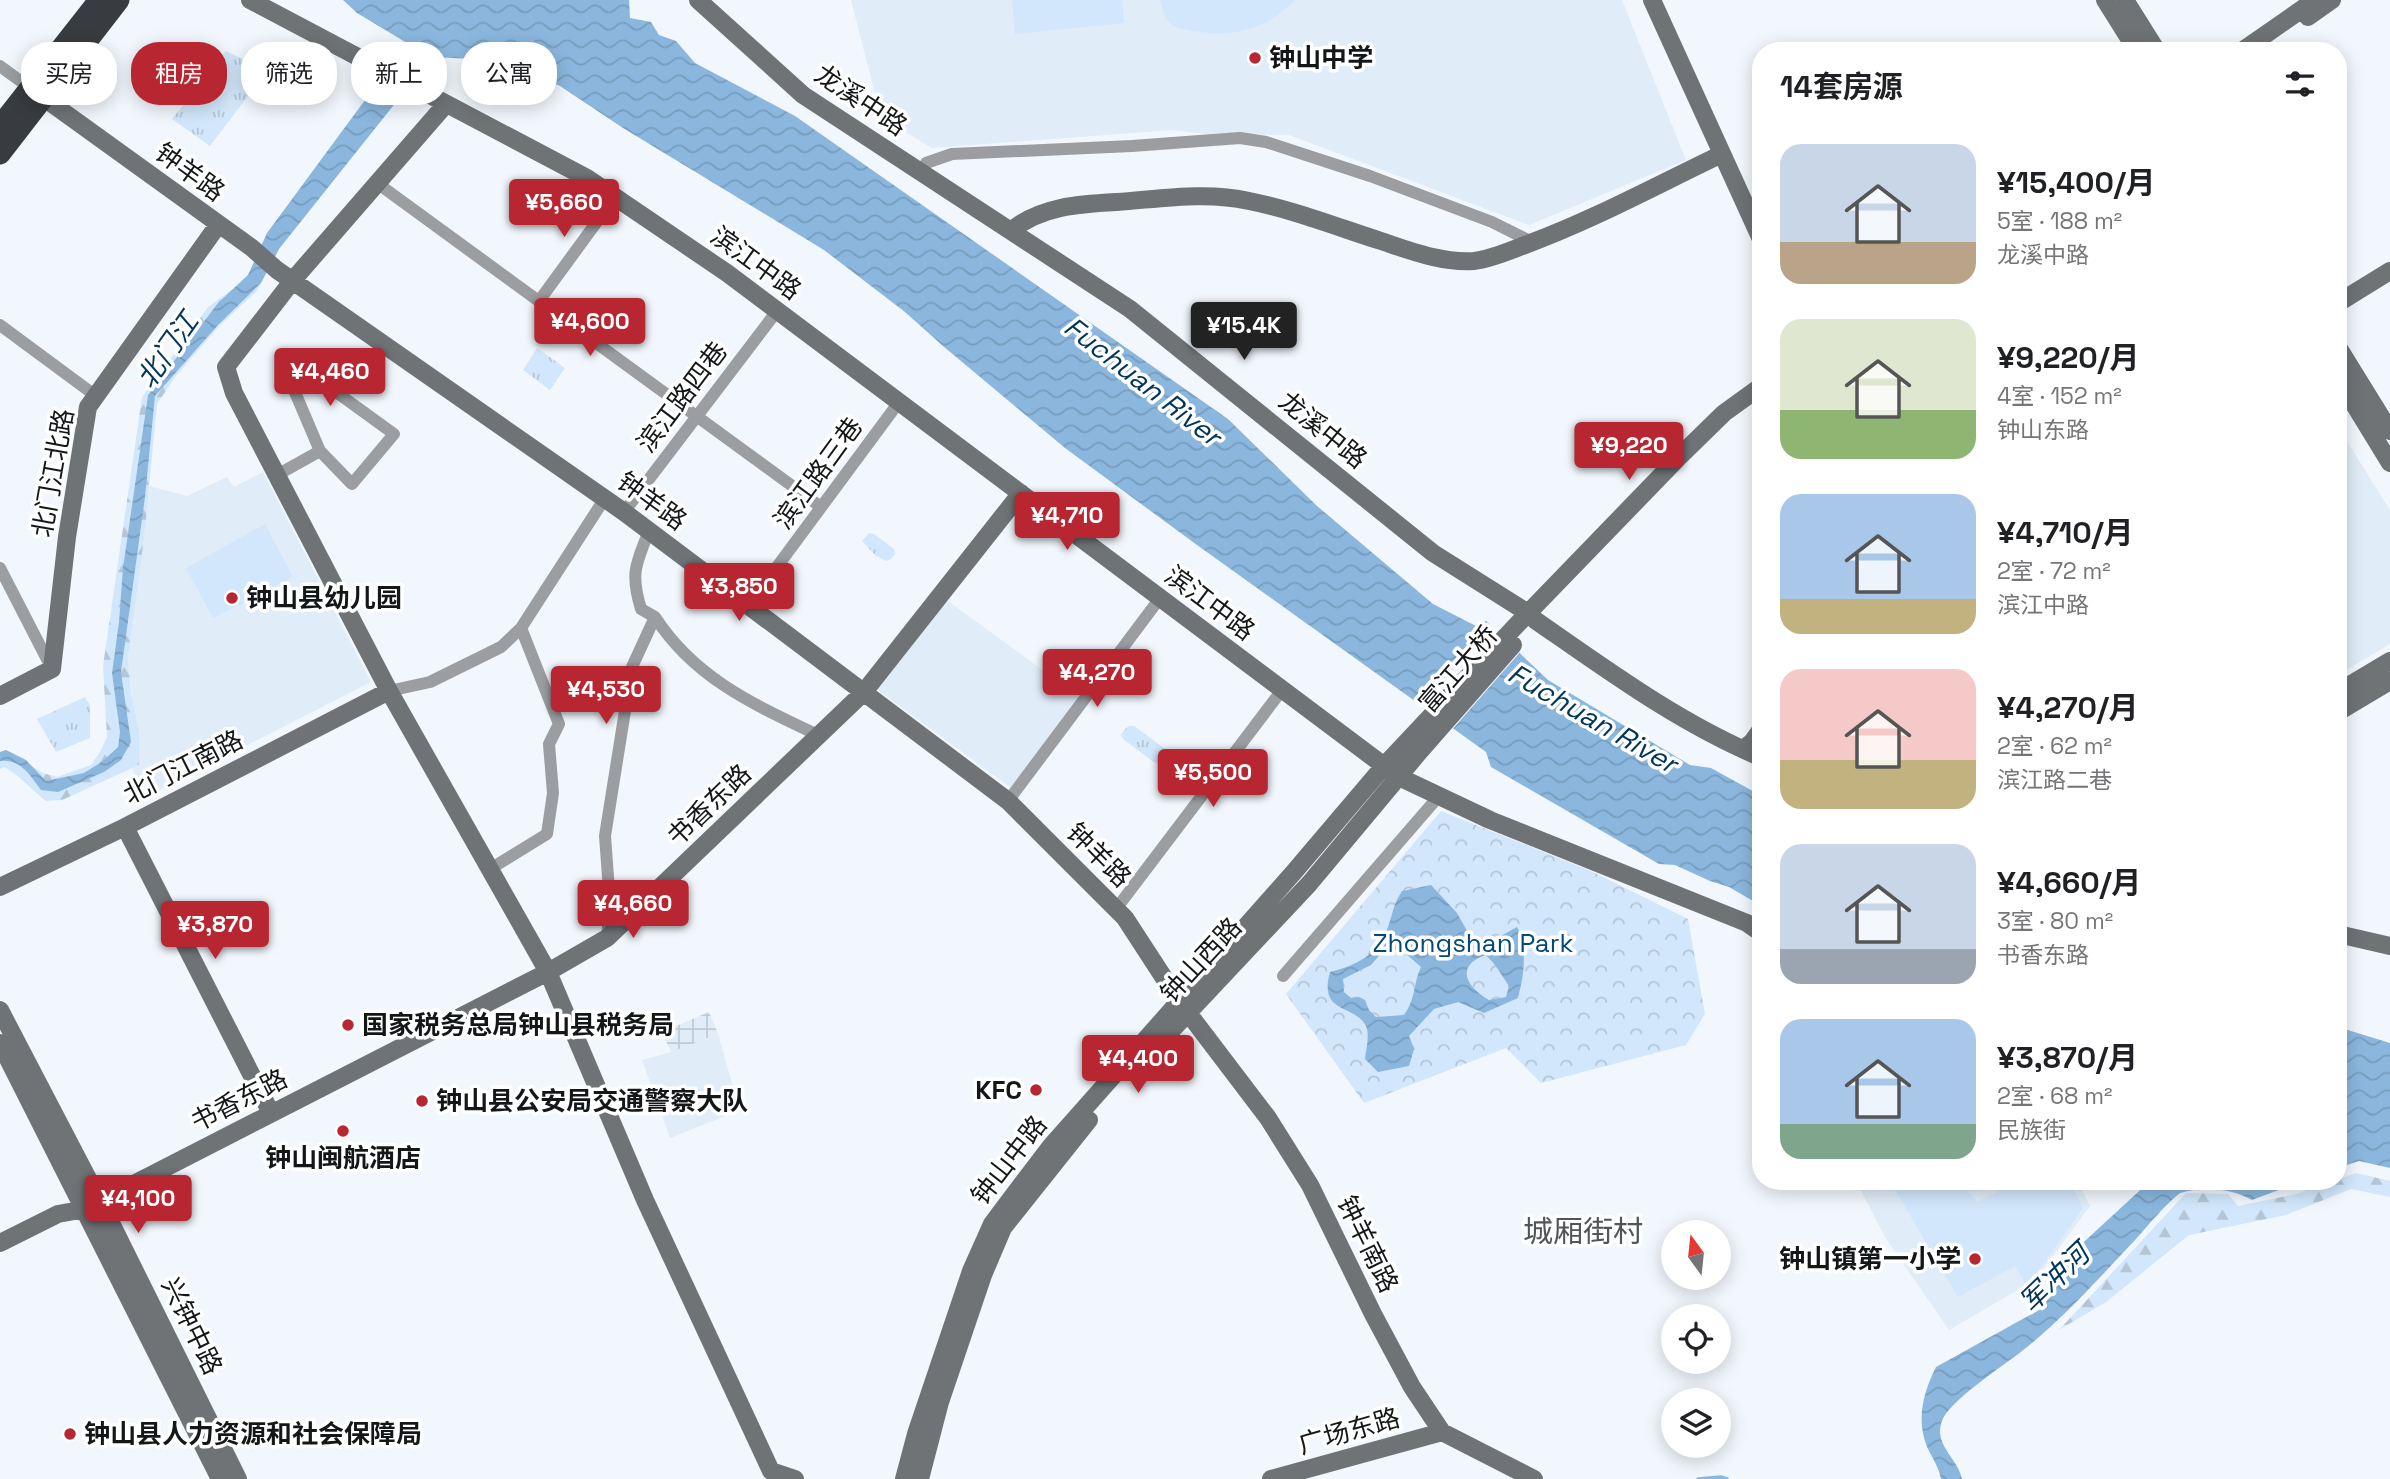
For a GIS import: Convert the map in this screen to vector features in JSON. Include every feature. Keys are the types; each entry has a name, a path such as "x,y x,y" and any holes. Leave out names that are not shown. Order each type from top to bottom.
{"highway":[{"path":"71,42 99,0"},
{"path":"82,42 119,0"},
{"path":"0,125 23,105"},
{"path":"0,154 30,105"}],"street":[{"name":"滨江中路","path":"250,0 351,54"},
{"name":"龙溪中路","path":"698,0 803,95 1136,301 1439,544 1639,692 1752,744"},
{"name":"龙溪中路","path":"713,0 810,86 926,163 1015,228"},
{"path":"1652,0 1752,219"},
{"path":"2105,0 2131,42"},
{"path":"2125,0 2151,42"},
{"path":"2255,42 2315,0"},
{"path":"2272,42 2332,0"},
{"path":"0,66 21,81"},
{"name":"钟羊路","path":"53,105 252,248 277,270 605,498 1008,801 1125,918 1183,1006"},
{"path":"445,105 293,279 226,367 234,393 389,691 548,972 645,1200 771,1471 795,1479"},
{"name":"滨江中路","path":"447,105 587,178 727,273 1399,777 1570,853 1752,926"},
{"path":"926,163 952,154 1106,148 1240,138 1266,142 1370,176 1480,218 1532,242"},
{"path":"1015,228 1041,213 1060,208 1211,196 1280,208 1422,254 1453,261 1477,261 1555,234 1722,153"},
{"path":"377,183 821,506"},
{"path":"539,301 615,197"},
{"name":"北门江北路","path":"52,669 67,537 89,407 218,225"},
{"path":"2347,297 2390,271"},
{"name":"滨江路四巷","path":"624,512 777,311"},
{"path":"0,324 96,396"},
{"path":"2347,361 2390,431"},
{"path":"303,373 314,376 394,434 352,484 320,452 294,390 295,376 303,373"},
{"path":"1535,613 1698,439 1724,413 1752,393"},
{"path":"2347,393 2390,463"},
{"name":"滨江路三巷","path":"748,606 899,402"},
{"path":"1535,613 1721,426 1752,402"},
{"path":"277,475 320,452"},
{"name":"书香东路","path":"0,1243 58,1214 92,1205 548,972 607,938 864,692 1021,493"},
{"path":"389,691 430,682 501,647 521,628 605,498"},
{"path":"649,531 635,568 634,586 641,609 655,617 671,641 714,680 755,705 820,736"},
{"path":"0,568 52,669 0,696"},
{"path":"1008,801 1160,598"},
{"name":"富江大桥","path":"1416,744 1535,613"},
{"path":"607,938 610,904 604,836 632,667 655,617"},
{"path":"490,869 547,834 553,793 549,744 559,724 521,628"},
{"path":"2347,687 2390,661"},
{"path":"2347,707 2390,681"},
{"path":"1116,909 1282,690"},
{"name":"北门江南路","path":"0,887 125,827 389,691"},
{"name":"钟山中路","path":"904,1479 916,1434 971,1271 992,1224 1051,1146 1183,1006 1384,766 1416,744"},
{"name":"钟山西路","path":"920,1479 940,1402 983,1275 1003,1228 1183,1006 1309,884 1399,777 1416,744"},
{"path":"1283,976 1439,796"},
{"path":"125,827 271,1113"},
{"path":"2347,936 2390,946"},
{"path":"2347,947 2390,956"},
{"name":"钟羊南路","path":"1183,1006 1268,1118 1310,1185 1412,1387 1442,1432 1534,1479"},
{"name":"兴钟中路","path":"0,1010 220,1479"},
{"name":"兴钟中路","path":"3,1055 92,1205 239,1479"},
{"name":"广场东路","path":"1271,1479 1442,1432"}],"shaded area":[{"name":"钟山中学","path":"851,0 1622,0 1686,160 1529,225 1289,135 1207,134 1172,130 932,148 881,117"},
{"path":"2347,441 2390,510 2390,644 2347,670"},
{"name":"钟山县幼儿园","path":"263,472 371,682 146,797 132,768 139,765 128,658 149,486 187,496 227,477 234,487"},
{"path":"945,599 1080,697 1011,788 874,687"},
{"path":"709,1012 718,1034 671,1052 662,1032"},
{"path":"718,1034 737,1101 730,1114 670,1138 642,1060"},
{"name":"钟山镇第一小学","path":"1861,1190 2082,1190 2090,1206 2035,1280 1949,1330 1885,1237"}],"green space":[{"path":"1012,0 1122,0 1124,23 1015,34"},
{"path":"1160,0 1295,0 1275,17 1252,28 1215,33 1185,30 1173,25 1165,16"},
{"path":"227,51 241,58 241,105 210,146 172,119 183,105 227,105"},
{"path":"248,275 261,283 256,292 220,325 175,377 157,404 144,538 128,658 139,733 139,765 62,800 46,801 12,772 3,767 0,769 0,752 6,750 43,773 57,777 91,765 101,750 107,737 103,666 142,397 208,307"},
{"path":"537,348 565,368 550,390 523,370"},
{"path":"265,524 293,577 213,618 186,568"},
{"path":"869,533 894,549 895,554 891,559 886,561 876,556 862,541"},
{"path":"85,697 90,705 90,738 56,752 37,719"},
{"path":"1129,726 1134,726 1168,751 1169,760 1155,763 1123,739 1121,735"},
{"name":"Zhongshan Park","path":"1441,811 1593,872 1688,919 1705,1014 1686,1045 1541,1083 1506,1048 1364,1103 1286,994"},
{"path":"2356,1173 2390,1181 2390,1197 2351,1189 2286,1215 2189,1235 2106,1302 2059,1330 2186,1193 2228,1194 2238,1206 2307,1190 2347,1190 2347,1176"},
{"path":"1895,1190 1968,1190 1977,1202 2000,1190 2074,1190 2083,1208 2031,1281 2025,1283 2015,1266 1958,1297"}],"water":[{"name":"Fuchuan River","path":"343,0 629,0 630,18 651,22 659,35 676,41 695,63 795,116 1228,419 1317,506 1433,604 1476,626 1486,621 1548,680 1690,765 1711,768 1752,791 1752,900 1729,887 1675,865 1659,864 1491,767 1486,752 1065,448 905,312 824,250 557,85 557,42 461,42 461,58 447,58 447,42 405,42 357,13"},
{"path":"361,105 394,105 279,249 261,283 218,325 155,396 145,497 121,672 131,742 121,760 104,772 58,792 41,790 19,765 0,761 0,752 6,750 26,760 46,781 84,773 118,747 120,732 112,673 123,568 148,395 218,303 248,275 267,233"},
{"path":"1431,885 1457,913 1470,936 1481,947 1517,927 1523,944 1523,971 1518,998 1484,1013 1458,1002 1434,1009 1409,1036 1414,1049 1409,1066 1378,1072 1365,1059 1368,1038 1366,1026 1361,1019 1333,1002 1328,986 1330,972 1358,962 1379,945 1402,891","holes":["1391,948 1405,953 1421,967 1411,1003 1404,1015 1376,1017 1365,1000 1359,997 1351,998 1344,992 1343,979 1371,965 1384,950","1485,955 1509,986 1506,997 1489,1000 1470,983 1467,977 1469,965"]},
{"path":"2347,1030 2390,1043 2390,1168 2359,1161 2347,1165"},
{"path":"2140,1190 2194,1190 2180,1193 2052,1325 1965,1394 1947,1413 1942,1421 1941,1437 1962,1479 1941,1479 1925,1442 1922,1420 1924,1399 1936,1367 2041,1309 2073,1252"},
{"path":"2222,1190 2279,1190 2252,1200"}],"pier":[{"path":"1493,622 1522,650 1451,731 1418,708"}],"waterway":[{"name":"军冲河","path":"1698,1479 1727,1479"}],"place":[{"name":"钟山中学","path":"1255,58"},
{"name":"钟山县幼儿园","path":"232,598"},
{"name":"国家税务总局钟山县税务局","path":"348,1025"},
{"name":"KFC","path":"1036,1090"},
{"name":"钟山县公安局交通警察大队","path":"422,1101"},
{"name":"钟山闽航酒店","path":"343,1131"},
{"name":"钟山镇第一小学","path":"1975,1259"},
{"name":"钟山县人力资源和社会保障局","path":"70,1434"}],"district":[{"name":"城厢街村","path":"1583,1232"}],"water label":[{"name":"北门江","path":"167,350"}]}
